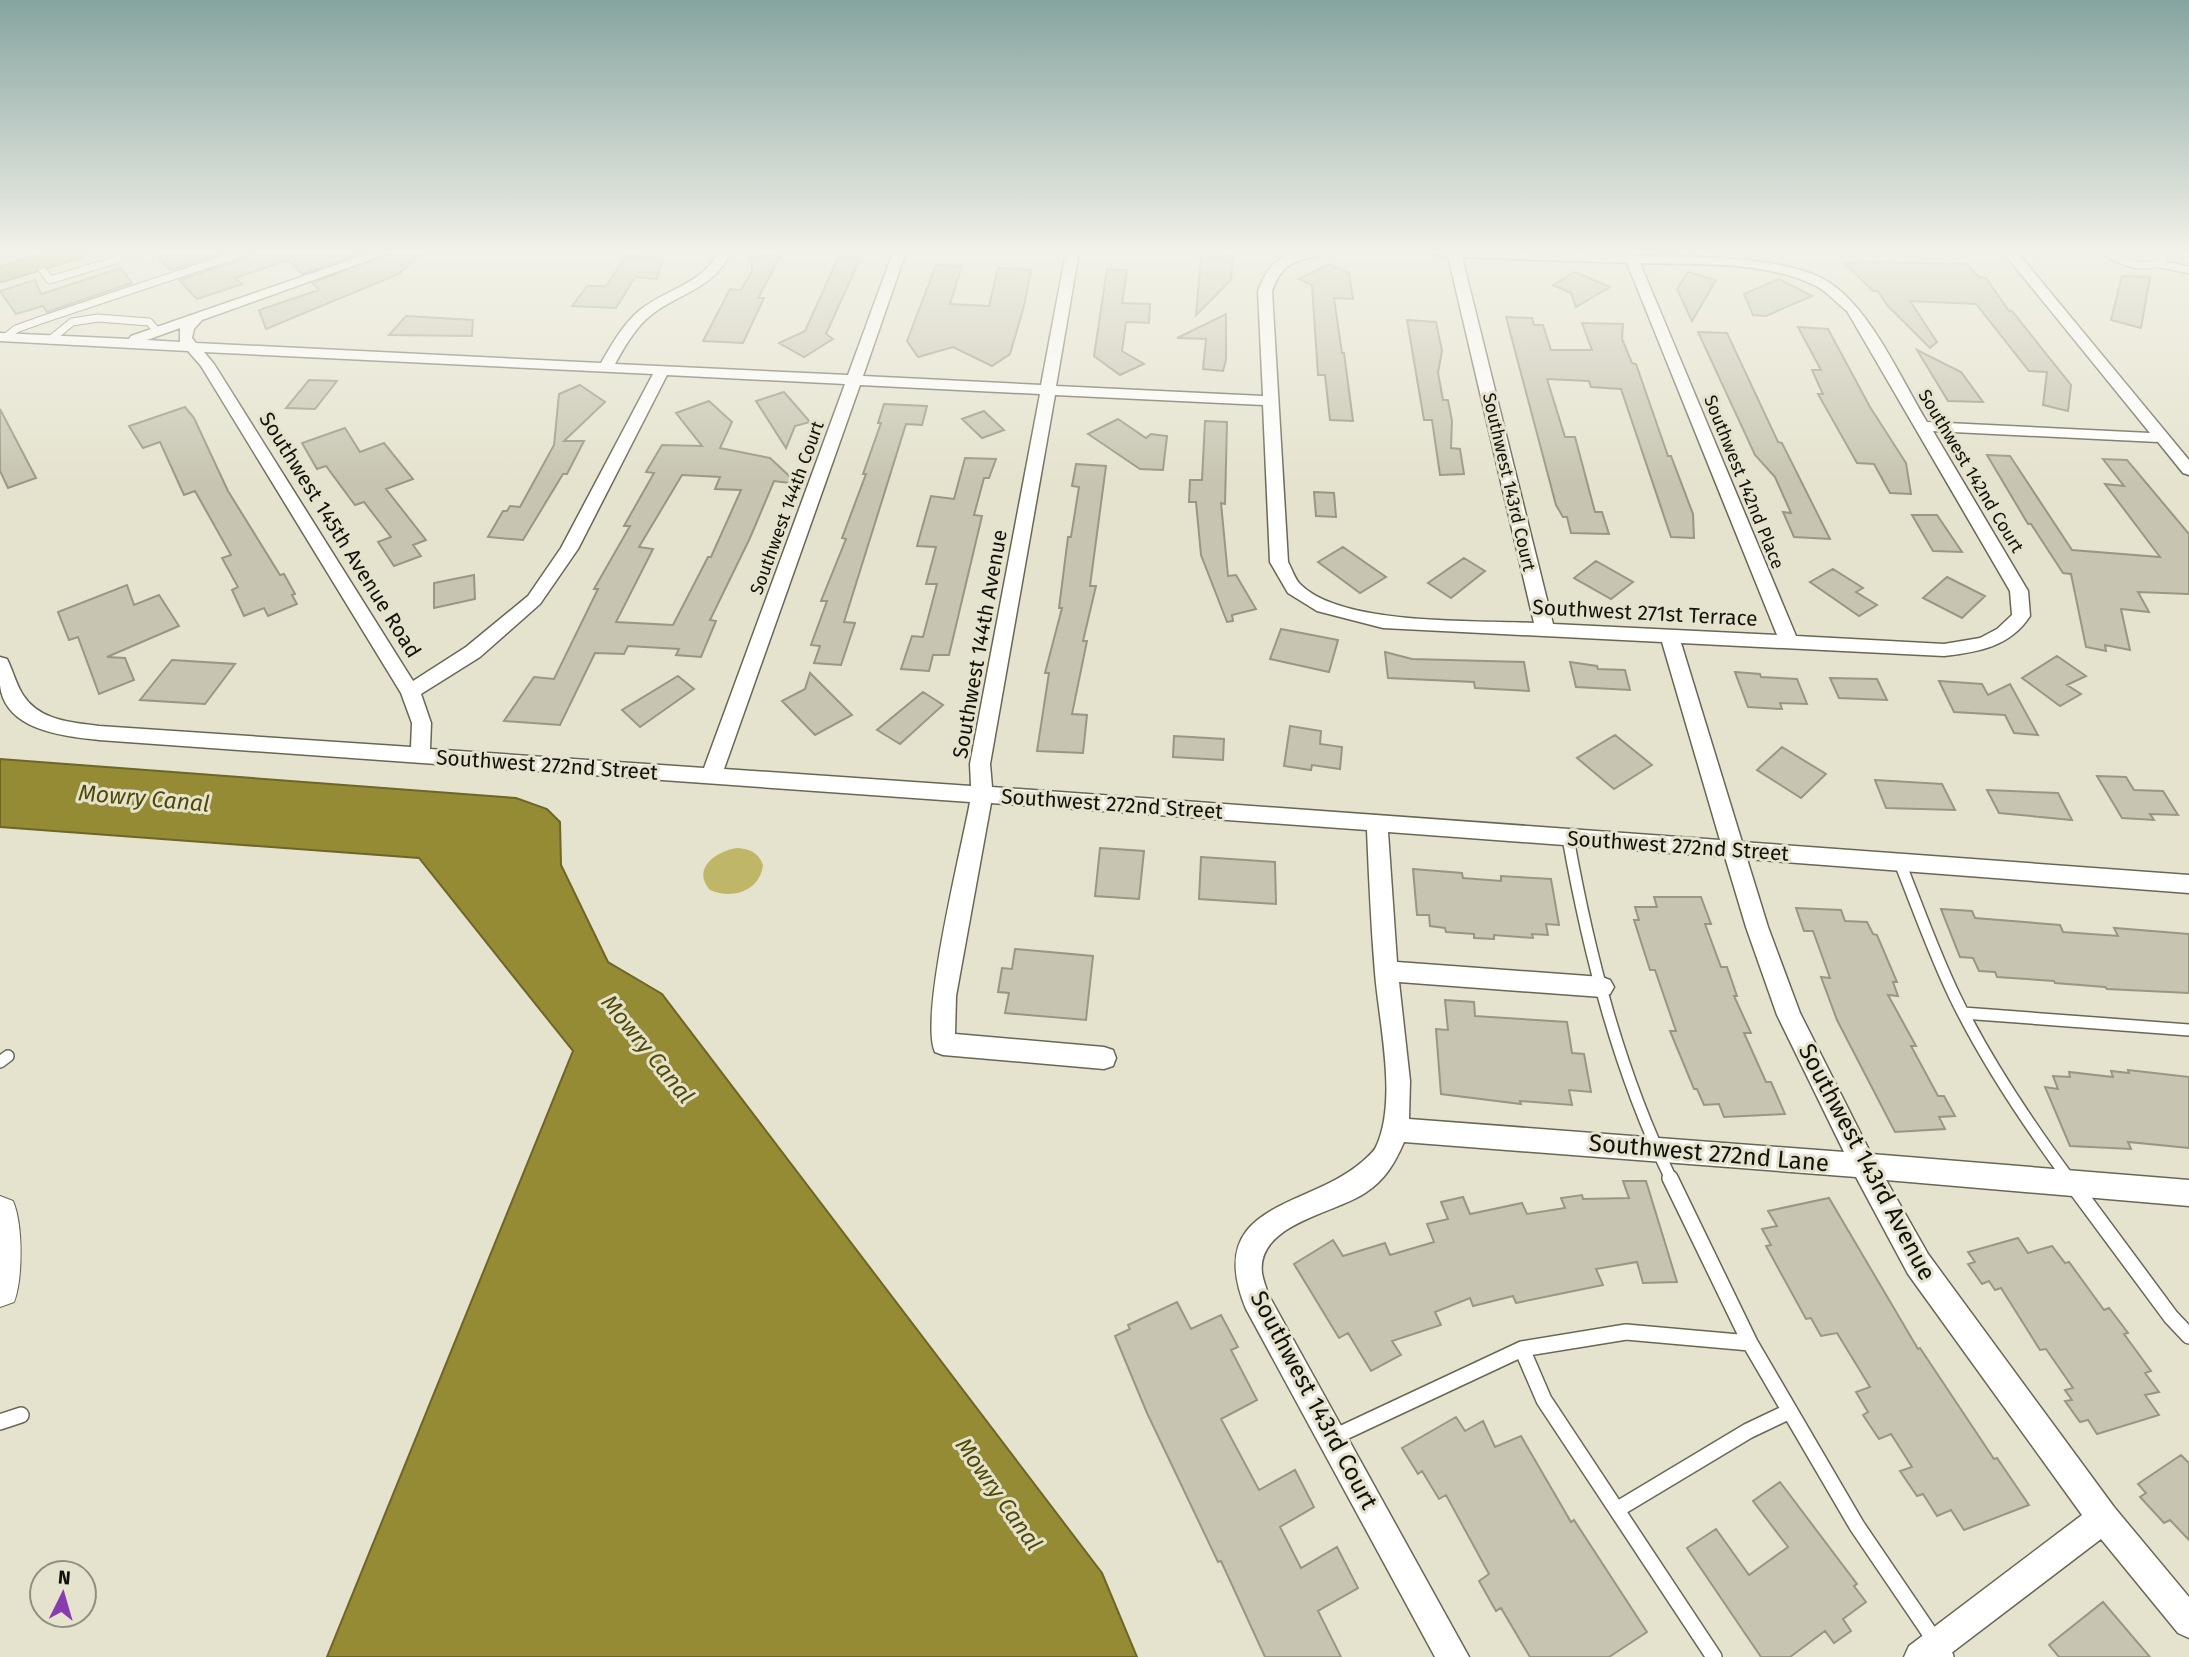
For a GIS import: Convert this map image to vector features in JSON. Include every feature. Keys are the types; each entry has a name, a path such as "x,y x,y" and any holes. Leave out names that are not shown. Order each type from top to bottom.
{"street":[{"path":"124,343 162,329"},
{"path":"188,329 184,334 185,339 194,346"},
{"path":"606,366 632,329"},
{"name":"Southwest 144th Court","path":"711,776 872,329"},
{"name":"Southwest 144th Avenue","path":"1059,329 981,764 982,795 944,996 943,1044 1104,1058"},
{"path":"3,337 1272,401 1267,329"},
{"name":"Southwest 143rd Court","path":"1473,329 1545,631"},
{"name":"Southwest 142nd Place","path":"1661,329 1789,642"},
{"name":"Southwest 142nd Court","path":"1865,329 2020,591 2021,616"},
{"path":"2073,329 2189,470"},
{"name":"Southwest 145th Avenue Road","path":"194,346 410,692 420,712 424,730 419,756"},
{"path":"410,692 473,652 534,600 569,549 663,369"},
{"name":"Southwest 271st Terrace","path":"1272,401 1279,562 1294,589 1323,607 1383,622 1944,650 1983,645 2005,635 2021,616"},
{"path":"1921,426 2165,441 2189,445"},
{"name":"Southwest 143rd Avenue","path":"1670,637 1756,927 1789,1016 1864,1166 1919,1264 2103,1518 2189,1622"},
{"name":"Southwest 272nd Street","path":"0,664 18,705 37,720 54,726 99,733 1377,823 2189,884"},
{"name":"Southwest 143rd Court","path":"1377,823 1398,1081 1396,1130 1384,1159 1356,1184 1278,1219 1255,1241 1248,1271 1256,1299 1453,1657"},
{"path":"1387,971 1602,987"},
{"name":"Southwest 272nd Lane","path":"1396,1130 1656,1148 2189,1193"},
{"path":"0,1214 0,1288"},
{"path":"1934,1653 2103,1518"}],"lane":[{"path":"50,340 63,329"},
{"path":"1568,838 1585,930 1656,1148 1750,1343 1934,1653"},
{"path":"1900,863 1963,1013 2009,1091 2070,1183 2171,1317 2189,1336"},
{"path":"1963,1013 2189,1030"},
{"path":"1332,1438 1522,1349 1626,1332 1750,1343"},
{"path":"1522,1349 1544,1400 1714,1657"},
{"path":"1618,1509 1748,1431 1790,1411"},
{"path":"0,1422 22,1415"}],"shaded area":[{"path":"737,848 746,849 759,857 763,865 757,881 744,891 736,893 710,890 703,875 708,862 721,853"}],"water":[{"name":"Mowry Canal","path":"0,759 516,798 547,809 560,822 561,865 608,962 662,994 1102,1573 1137,1657 327,1657 573,1051 419,858 0,827"}],"building":[{"path":"394,329 472,329 472,336 389,335"},
{"path":"709,329 749,329 743,343 703,341"},
{"path":"828,329 826,334 833,339 804,357 779,343 805,331"},
{"path":"911,329 1017,329 1010,354 992,366 953,347 918,357 907,341"},
{"path":"1098,329 1125,329 1122,351 1144,364 1120,375 1094,356"},
{"path":"1195,329 1226,329 1226,360 1223,371 1203,369 1206,339 1177,338"},
{"path":"1315,329 1339,329 1353,421 1330,420 1325,375 1318,375"},
{"path":"1409,329 1438,329 1442,351 1438,373 1443,400 1448,400 1452,421 1451,448 1460,449 1464,474 1440,475 1432,420 1424,420"},
{"path":"1509,329 1544,329 1551,350 1592,350 1584,329 1623,329 1622,339 1632,363 1636,364 1668,456 1671,456 1693,514 1694,538 1671,537 1621,389 1591,387 1589,381 1547,379 1565,437 1575,437 1595,512 1602,512 1609,534 1571,533 1567,517 1563,517 1556,505"},
{"path":"1799,329 1828,329 1870,407 1906,463 1911,494 1890,493 1874,464 1857,463 1818,394 1823,394 1812,370 1821,370"},
{"path":"1911,329 1929,329 1937,342 1930,348"},
{"path":"1996,329 2027,329 2071,385 2068,411 2043,405 2047,372 2029,371"},
{"path":"1698,332 1727,333 1778,442 1782,443 1830,539 1794,537 1783,512 1791,513 1775,477 1755,455"},
{"path":"1917,350 1961,372 1983,402 1948,401"},
{"path":"309,380 337,381 315,409 286,408"},
{"path":"580,385 605,402 564,441 584,441 567,474 563,474 523,540 488,537 503,511 507,511 510,506 520,507 554,445 559,394"},
{"path":"784,392 810,422 795,426 786,448 756,401"},
{"path":"709,401 732,422 720,448 770,458 798,484 774,481 710,620 716,621 701,657 676,655 679,649 628,646 624,654 595,653 560,725 504,721 534,677 554,679 598,589 594,589 630,526 624,526 654,473 646,472 662,445 702,446 676,413","holes":["682,475 720,477 715,489 741,490 711,557 708,557 673,625 616,622 653,549 639,547"]},
{"path":"884,404 927,406 922,425 906,424 844,622 855,623 841,665 814,663 820,646 811,645 827,601 821,601 846,539 842,538 866,474 863,474 881,423 878,423"},
{"path":"185,407 194,418 228,491 280,575 284,574 295,594 292,595 297,604 268,616 264,608 244,616 232,590 238,587 222,558 231,555 195,491 184,495 160,442 143,448 129,426"},
{"path":"0,409 36,478 8,488 0,471"},
{"path":"984,411 1004,430 982,438 962,419"},
{"path":"1118,419 1146,438 1151,434 1167,436 1163,470 1140,469 1088,434"},
{"path":"1205,421 1227,422 1225,504 1221,503 1228,576 1236,575 1256,609 1232,615 1233,621 1227,622 1201,555 1196,502 1189,502 1190,480 1202,480"},
{"path":"345,428 360,452 384,443 413,479 386,489 426,540 413,545 421,556 394,566 378,542 391,537 364,502 355,505 326,466 317,469 302,443"},
{"path":"1987,455 2010,456 2072,550 2160,557 2105,484 2124,486 2103,459 2127,460 2189,534 2189,594 2138,592 2149,612 2121,609 2130,650 2105,645 2106,651 2086,647 2071,574 2063,573 2031,524 2028,524"},
{"path":"965,458 996,459 989,478 984,478 974,515 982,516 949,655 933,655 929,671 901,669 912,636 923,637 937,584 926,584 936,547 917,546 931,496 954,499"},
{"path":"1076,464 1106,466 1090,586 1096,586 1083,641 1087,641 1072,714 1087,715 1083,753 1037,751 1049,673 1045,673 1062,608 1059,608 1068,537 1071,537 1079,487 1072,486"},
{"path":"1314,492 1334,493 1336,517 1316,516"},
{"path":"1912,515 1937,515 1962,552 1933,551"},
{"path":"1343,547 1386,577 1360,593 1318,562"},
{"path":"1464,558 1485,571 1451,598 1428,583"},
{"path":"1596,561 1633,582 1611,599 1574,578"},
{"path":"1833,569 1863,588 1856,592 1877,605 1859,616 1810,582"},
{"path":"474,575 475,599 434,608 434,583"},
{"path":"1947,577 1985,596 1962,618 1923,598"},
{"path":"127,585 134,605 159,595 179,626 107,657 125,658 134,680 99,694 78,637 69,640 58,612"},
{"path":"1281,629 1338,640 1329,672 1270,659"},
{"path":"1385,652 1412,659 1524,662 1529,691 1475,688 1474,682 1388,678"},
{"path":"2057,656 2086,676 2067,685 2081,694 2060,706 2022,678"},
{"path":"172,660 235,664 205,704 140,700"},
{"path":"1570,662 1597,666 1598,669 1625,670 1630,690 1576,687"},
{"path":"1735,672 1797,679 1807,704 1780,703 1782,709 1748,707"},
{"path":"810,673 852,715 815,735 782,701 805,689"},
{"path":"678,676 694,689 640,727 622,710"},
{"path":"1830,678 1877,679 1887,700 1839,698"},
{"path":"1939,681 1982,684 1988,695 2010,684 2038,735 2014,733 2005,715 1954,712"},
{"path":"923,692 943,705 900,744 877,730"},
{"path":"1290,726 1321,731 1320,744 1342,747 1340,769 1312,765 1311,770 1284,766"},
{"path":"1615,735 1652,765 1614,789 1577,758"},
{"path":"1174,736 1224,739 1223,760 1173,757"},
{"path":"1782,747 1826,774 1801,798 1757,770"},
{"path":"2097,776 2126,777 2134,790 2163,791 2178,815 2150,814 2154,820 2122,818"},
{"path":"1875,780 1942,784 1955,810 1886,808"},
{"path":"1987,790 2058,793 2072,820 1999,813"},
{"path":"1100,848 1144,851 1139,899 1095,896"},
{"path":"1201,857 1275,862 1276,904 1199,899"},
{"path":"1413,869 1462,873 1463,878 1501,881 1501,876 1551,879 1559,925 1546,924 1548,935 1532,934 1533,938 1494,935 1494,939 1474,938 1474,934 1446,932 1445,928 1430,926 1429,915 1417,915"},
{"path":"1654,897 1701,897 1711,924 1705,924 1721,967 1727,967 1737,996 1734,996 1751,1033 1744,1033 1766,1082 1771,1082 1785,1114 1724,1117 1719,1104 1704,1105 1697,1089 1694,1089 1670,1031 1676,1031 1655,970 1650,970 1634,920 1639,920 1635,907 1657,907"},
{"path":"1796,908 1841,910 1845,921 1867,922 1873,934 1877,935 1897,982 1893,982 1898,996 1888,995 1916,1046 1911,1046 1938,1096 1944,1096 1955,1116 1939,1117 1945,1129 1895,1132 1837,1020 1821,977 1830,978 1813,931 1804,931"},
{"path":"1941,909 1972,911 1975,918 2060,925 2063,932 2118,936 2114,928 2189,934 2189,993 2107,989 2054,981 1997,977 1995,972 1979,971 1973,958 1960,957"},
{"path":"1015,949 1093,956 1086,1020 1005,1013 1009,993 998,992 1002,968 1012,969"},
{"path":"1445,1000 1474,1002 1475,1016 1567,1022 1572,1053 1584,1054 1591,1092 1569,1090 1572,1105 1520,1101 1521,1104 1441,1094 1436,1029 1448,1030"},
{"path":"2128,1070 2189,1077 2189,1148 2128,1142 2131,1149 2070,1146 2045,1087 2058,1089 2053,1076 2070,1077 2069,1072 2113,1077 2111,1071 2129,1073"},
{"path":"1623,1181 1646,1181 1677,1282 1643,1283 1637,1262 1596,1269 1603,1285 1516,1303 1513,1296 1473,1306 1470,1298 1435,1312 1441,1325 1392,1341 1401,1355 1371,1371 1348,1333 1339,1338 1294,1264 1333,1240 1343,1256 1385,1243 1390,1255 1434,1242 1427,1224 1448,1219 1441,1202 1463,1197 1470,1214 1522,1203 1527,1214 1565,1208 1561,1198 1582,1195 1583,1199 1629,1198"},
{"path":"1829,1198 1918,1349 1920,1348 1994,1459 1997,1458 2029,1505 1964,1530 1951,1510 1937,1516 1923,1494 1917,1496 1900,1471 1912,1467 1891,1434 1879,1439 1863,1415 1868,1412 1856,1392 1870,1387 1837,1333 1821,1336 1811,1318 1806,1319 1766,1246 1771,1245 1762,1229 1777,1226 1768,1211"},
{"path":"2018,1238 2028,1253 2052,1246 2065,1263 2069,1262 2104,1310 2109,1308 2151,1371 2145,1373 2159,1392 2145,1395 2159,1415 2097,1434 2088,1420 2080,1422 2065,1401 2072,1400 2065,1390 2073,1388 2046,1349 2040,1350 2001,1288 1995,1290 1989,1281 1982,1284 1968,1264 1975,1262 1968,1252"},
{"path":"1177,1302 1191,1329 1221,1315 1238,1347 1231,1350 1257,1400 1221,1419 1259,1490 1295,1470 1314,1507 1280,1527 1301,1568 1337,1547 1358,1588 1318,1611 1341,1657 1265,1657 1221,1561 1218,1562 1147,1413 1115,1336 1130,1329 1128,1325"},
{"path":"1456,1417 1465,1431 1483,1421 1495,1447 1521,1436 1571,1522 1574,1520 1647,1632 1609,1657 1530,1657 1501,1608 1496,1611 1479,1581 1489,1574 1446,1495 1439,1499 1422,1471 1418,1474 1402,1448"},
{"path":"2181,1455 2189,1463 2189,1540 2170,1520 2164,1523 2140,1497 2146,1493 2138,1484"},
{"path":"1780,1482 1857,1584 1854,1586 1866,1602 1843,1619 1851,1631 1834,1643 1825,1631 1790,1657 1761,1657 1687,1548 1716,1529 1749,1575 1788,1547 1753,1501"},
{"path":"2103,1602 2150,1657 2059,1657 2049,1645"}]}
